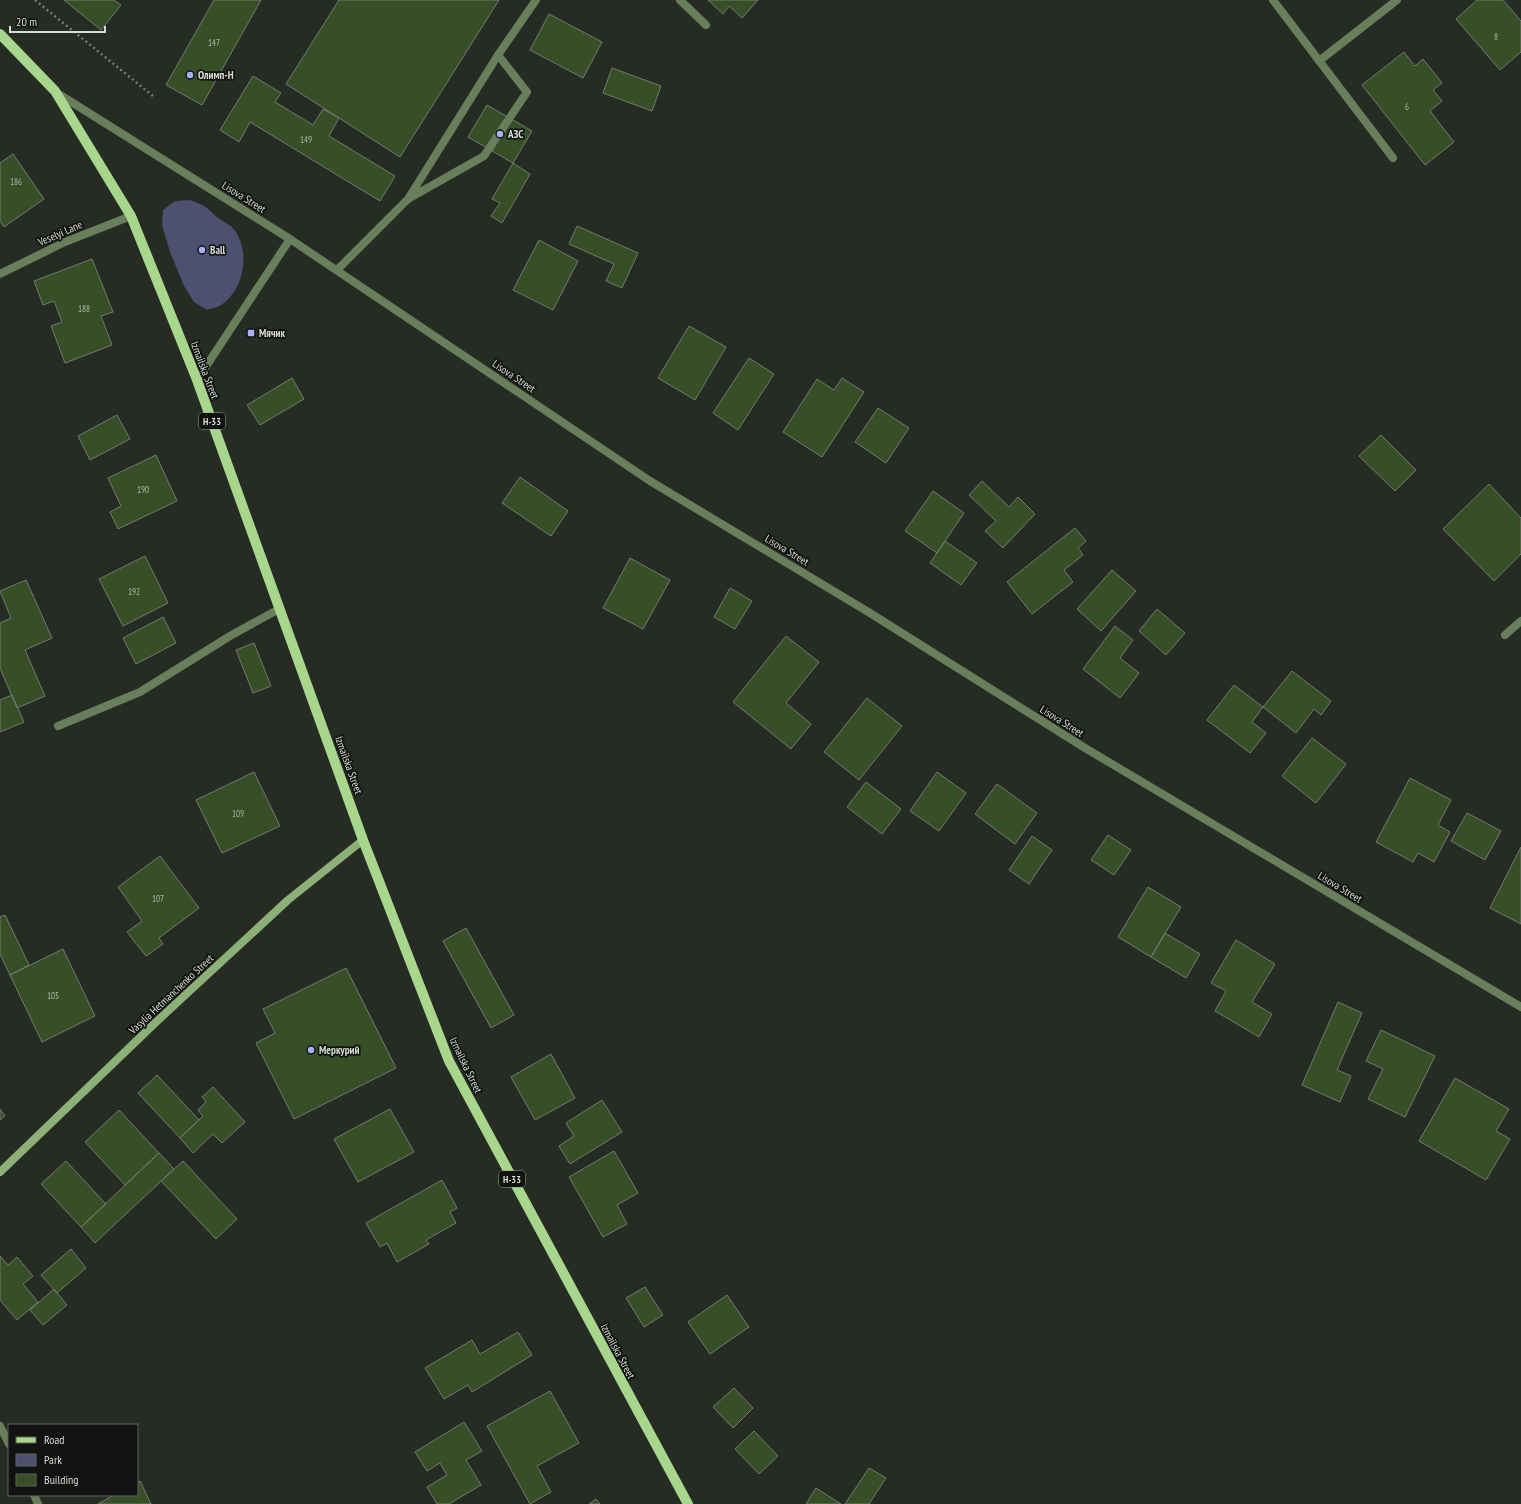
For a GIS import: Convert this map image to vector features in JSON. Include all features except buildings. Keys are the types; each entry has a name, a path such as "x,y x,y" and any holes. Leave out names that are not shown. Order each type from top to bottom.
{"main road":[{"name":"Izmailska Street","path":"0,34 54,91 131,216 197,380 363,840 449,1061 688,1504"},
{"name":"Vasylia Hetmanchenko Street","path":"0,1172 155,1023 288,900 363,840"}],"street":[{"path":"337,270 408,199 498,55 536,0"},
{"path":"680,0 706,25"},
{"path":"1273,0 1393,158"},
{"path":"1319,61 1398,0"},
{"path":"408,199 484,156 527,92 498,55"},
{"name":"Lisova Street","path":"54,91 290,239 650,481 870,613 1085,748 1521,1007"},
{"name":"Veselyi Lane","path":"0,274 66,242 131,216"},
{"path":"197,380 290,239"},
{"path":"58,726 140,692 230,636 279,609"},
{"path":"1505,636 1521,621"},
{"path":"0,1426 8,1442"}],"path":[{"path":"35,0 153,96"}],"green space":[{"path":"190,200 204,206 218,218 231,226 238,235 242,245 243,268 236,289 221,305 207,310 194,302 184,286 170,252 162,225 163,210 175,201"}],"place":[{"name":"Олимп-Н","path":"190,75"},
{"name":"АЗС","path":"500,134"},
{"name":"Ball","path":"202,250"},
{"name":"Мячик","path":"251,333"},
{"name":"Меркурий","path":"311,1050"}]}
